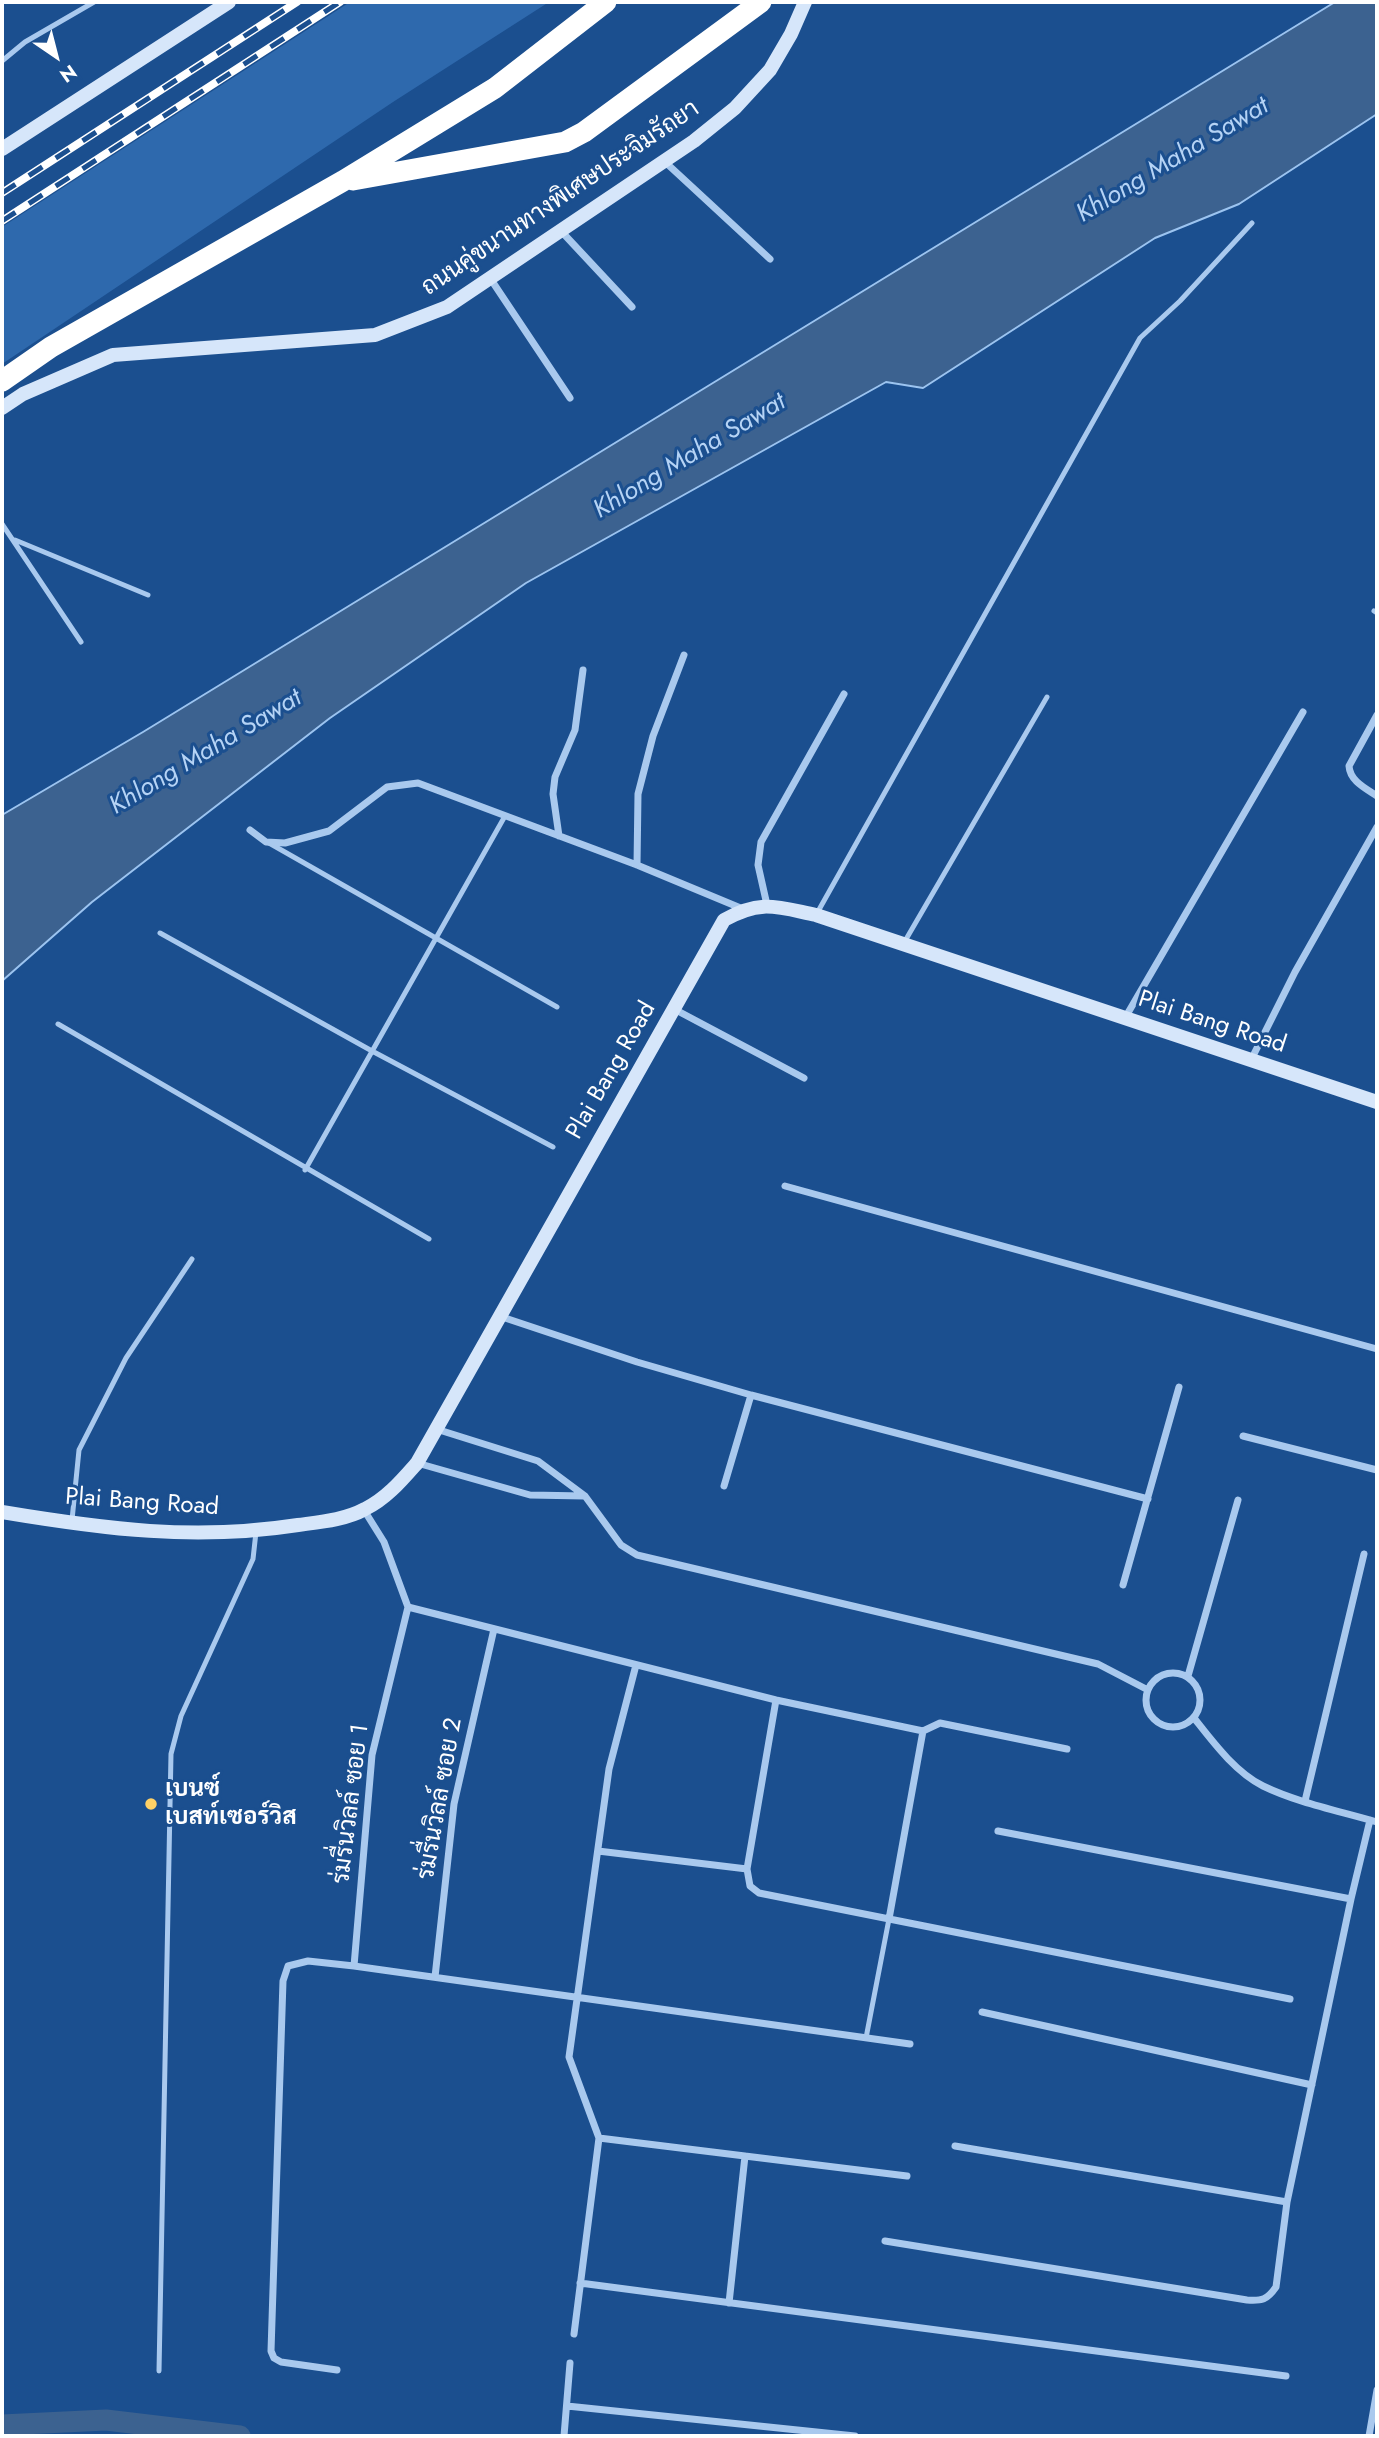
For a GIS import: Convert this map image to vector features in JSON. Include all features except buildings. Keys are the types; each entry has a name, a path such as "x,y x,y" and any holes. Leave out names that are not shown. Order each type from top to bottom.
{"highway":[{"path":"2,380 51,347 343,181 495,88 606,2"},
{"path":"343,181 565,142 584,132 761,2"}],"street":[{"path":"2,149 229,2"},
{"name":"ถนนคู่ขนานทางพิเศษประจิมรัถยา","path":"2,408 23,394 113,355 375,335 447,307 664,161 735,108 770,70 805,2"},
{"path":"664,161 770,259"},
{"path":"560,231 632,307"},
{"path":"490,278 570,397"},
{"path":"637,865 638,794 653,736 684,655"},
{"path":"559,836 553,794 555,776 575,730 583,670"},
{"path":"767,905 758,865 761,842 844,694"},
{"path":"1125,1018 1303,712"},
{"path":"1377,715 1349,765 1349,773 1353,778 1377,796"},
{"path":"250,830 266,842 285,843 329,831 387,788 418,783 637,865 743,909"},
{"path":"1251,1060 1313,939 1377,827"},
{"name":"Plai Bang Road","path":"2,1512 107,1529 180,1534 256,1532 334,1520 365,1510 384,1497 417,1464 724,920 743,909 767,905 816,915 1377,1102"},
{"path":"674,1009 804,1078"},
{"path":"785,1186 1377,1349"},
{"path":"499,1315 637,1362 751,1395 1148,1499"},
{"path":"1123,1585 1179,1387"},
{"path":"724,1486 751,1395"},
{"path":"436,1429 538,1461 585,1496 621,1545 637,1555 1098,1664 1148,1689"},
{"path":"1243,1436 1377,1470"},
{"path":"417,1464 530,1496 585,1496"},
{"path":"1188,1676 1238,1500"},
{"path":"365,1510 384,1542 408,1607 776,1700 923,1731 940,1723 1067,1749"},
{"path":"1305,1801 1364,1554"},
{"name":"ร่มรื่นวิลล์ ซอย 1","path":"354,1966 372,1755 408,1607"},
{"name":"ร่มรื่นวิลล์ ซอย 2","path":"435,1977 454,1804 494,1629"},
{"path":"574,2334 599,2138 569,2057 609,1769 636,1665"},
{"path":"1179,1673 1188,1676 1200,1691 1201,1700 1194,1718 1177,1727 1159,1723 1147,1708 1148,1689 1161,1675 1179,1673"},
{"path":"776,1700 747,1869 750,1886 759,1893 1290,1999"},
{"path":"885,2241 1262,2301 1270,2296 1276,2287 1287,2202 1351,1899 1374,1821 1262,1786 1224,1755 1194,1718"},
{"path":"889,1919 923,1731"},
{"path":"998,1831 1351,1899"},
{"path":"598,1852 747,1869"},
{"path":"337,2370 281,2362 274,2358 271,2351 283,1981 285,1970 295,1963 308,1961 354,1966 910,2044"},
{"path":"982,2012 1312,2085"},
{"path":"599,2138 907,2176"},
{"path":"955,2146 1287,2202"},
{"path":"729,2303 745,2156"},
{"path":"580,2283 1286,2376"},
{"path":"564,2436 570,2363"},
{"path":"1369,2436 1377,2390"},
{"path":"566,2406 855,2436"}],"lane":[{"path":"2,61 25,41 94,2"},
{"path":"816,915 1140,338 1180,301 1252,223"},
{"path":"2,524 81,642"},
{"path":"15,540 148,595"},
{"path":"904,944 1047,696"},
{"path":"305,1170 505,816"},
{"path":"266,842 557,1007"},
{"path":"160,933 372,1051 553,1147"},
{"path":"58,1024 305,1170 429,1239"},
{"path":"71,1523 79,1450 126,1358 192,1259"},
{"path":"159,2371 170,1754 181,1716 253,1559 256,1532"},
{"path":"866,2038 889,1919"}],"shaded area":[{"path":"350,2 549,2 393,102 2,364 2,227"}],"water":[{"name":"Khlong Maha Sawat","path":"1335,2 1377,2 1377,114 1239,204 1155,238 923,388 886,382 526,583 330,718 92,902 2,981 2,815 143,732"}],"waterway":[{"path":"2,2425 106,2420 240,2436"}],"railway":[{"path":"2,193 297,2"},
{"path":"2,221 340,2"}],"place":[{"name":"เบนซ์ เบสท์เซอร์วิส","path":"151,1804"}]}
